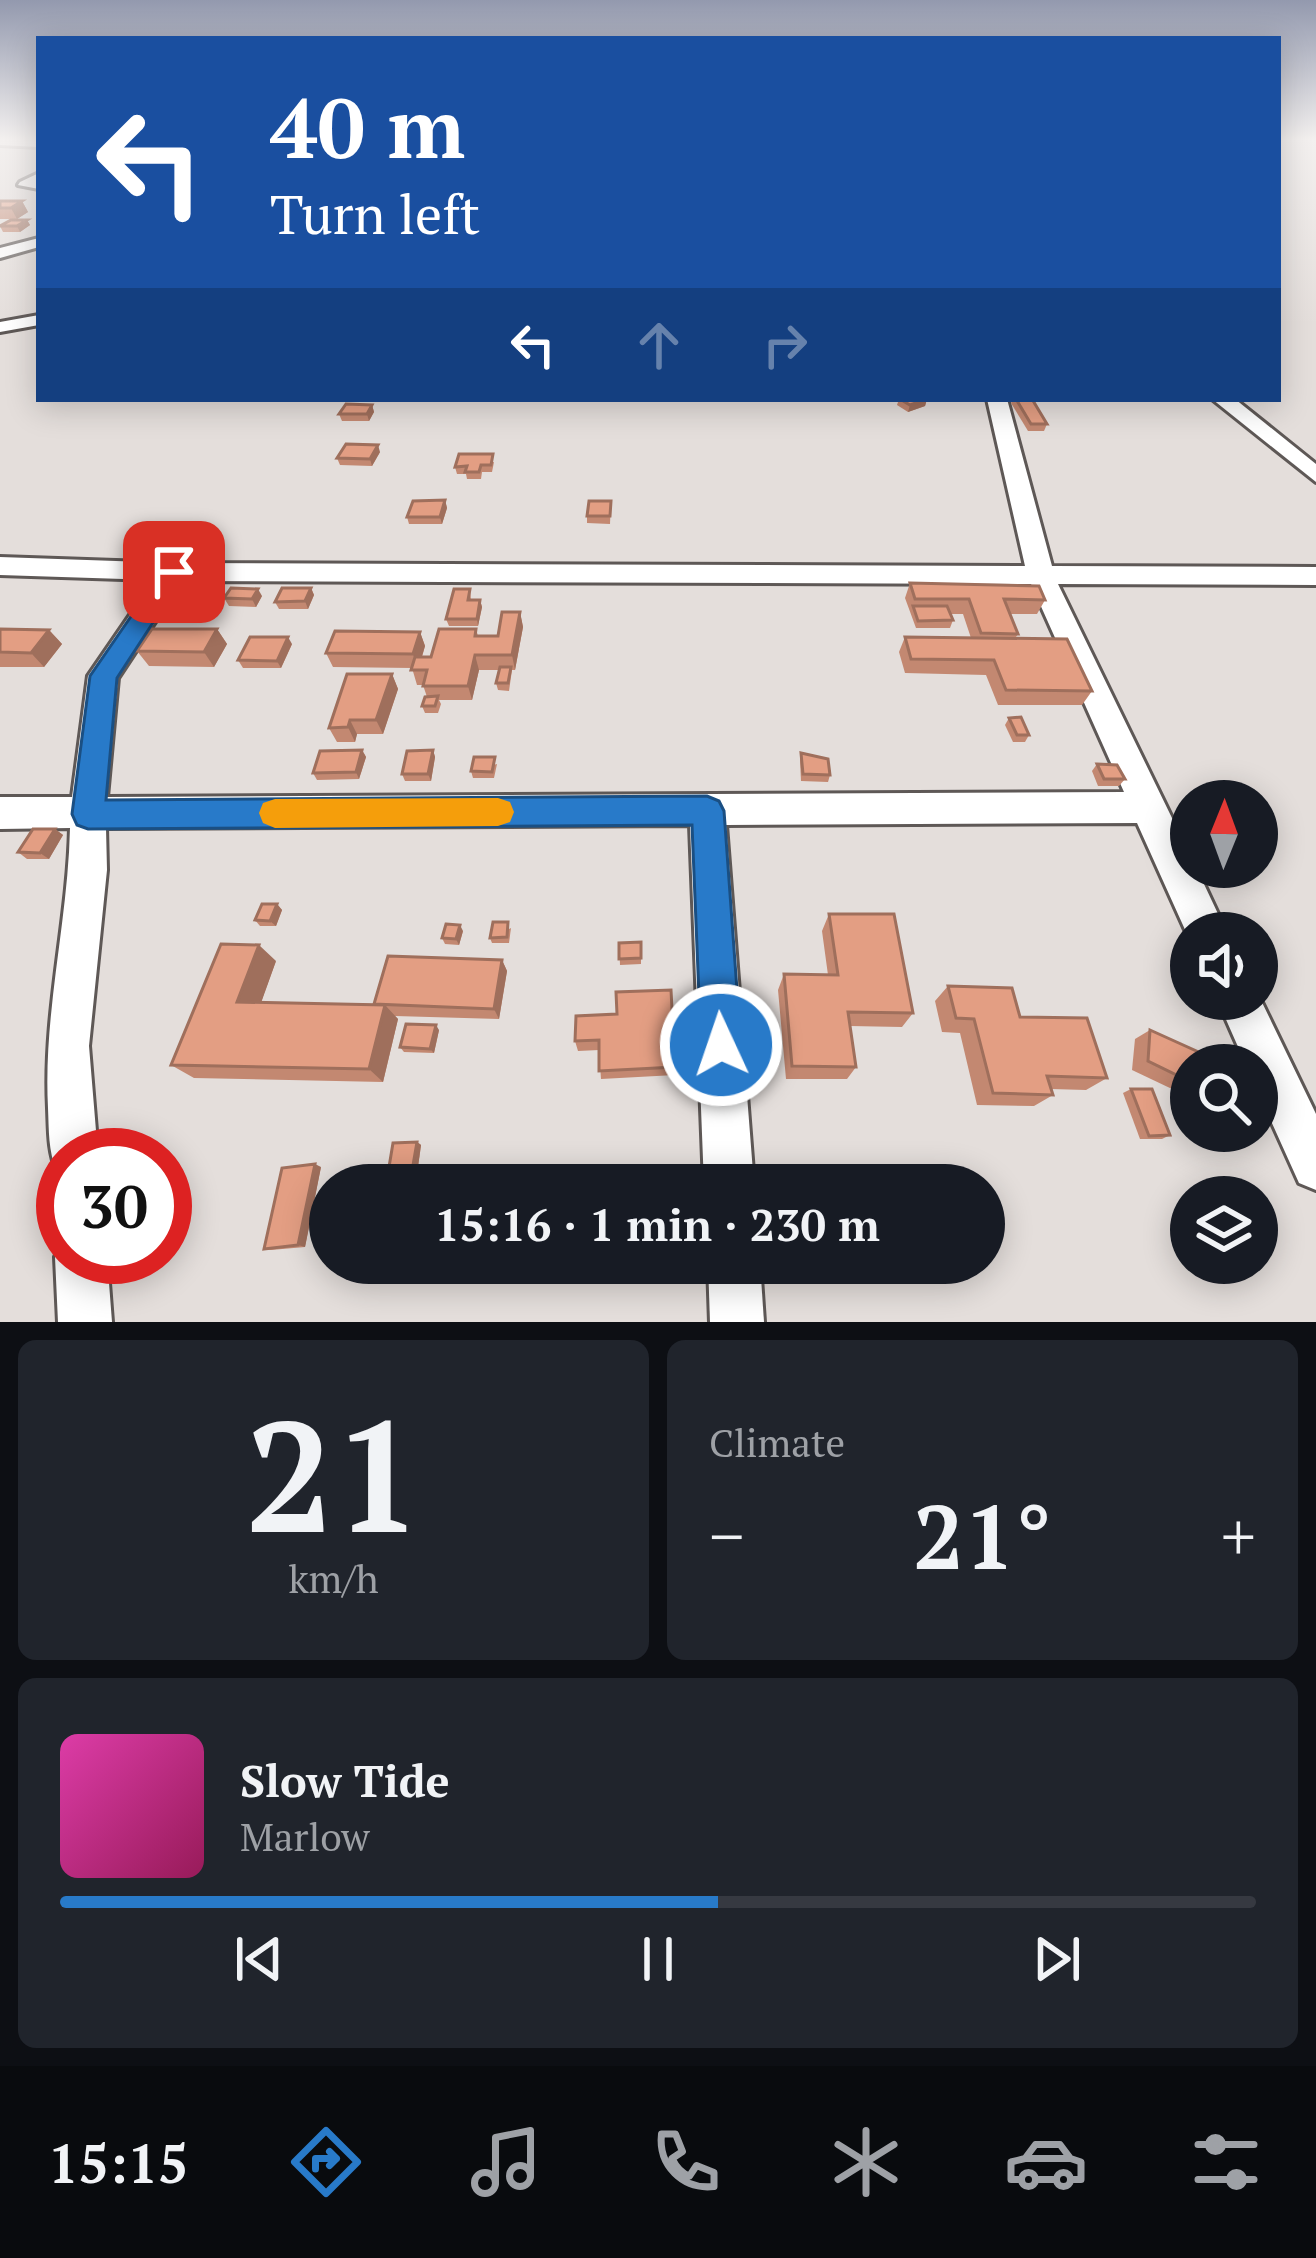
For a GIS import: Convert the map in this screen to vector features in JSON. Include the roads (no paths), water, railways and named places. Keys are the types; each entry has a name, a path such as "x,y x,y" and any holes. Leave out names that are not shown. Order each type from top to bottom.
{"street":[{"path":"0,242 36,241"},
{"path":"0,254 36,242"},
{"path":"0,327 36,321"},
{"path":"998,402 1041,576 1198,912"},
{"path":"1226,402 1316,475"},
{"path":"0,566 174,572 1316,576"},
{"path":"72,1128 67,1046 104,676 174,572"},
{"path":"0,813 1149,807"},
{"path":"707,811 728,1164"},
{"path":"1248,1020 1316,1166"},
{"path":"83,1284 85,1322"},
{"path":"735,1284 737,1322"}]}
